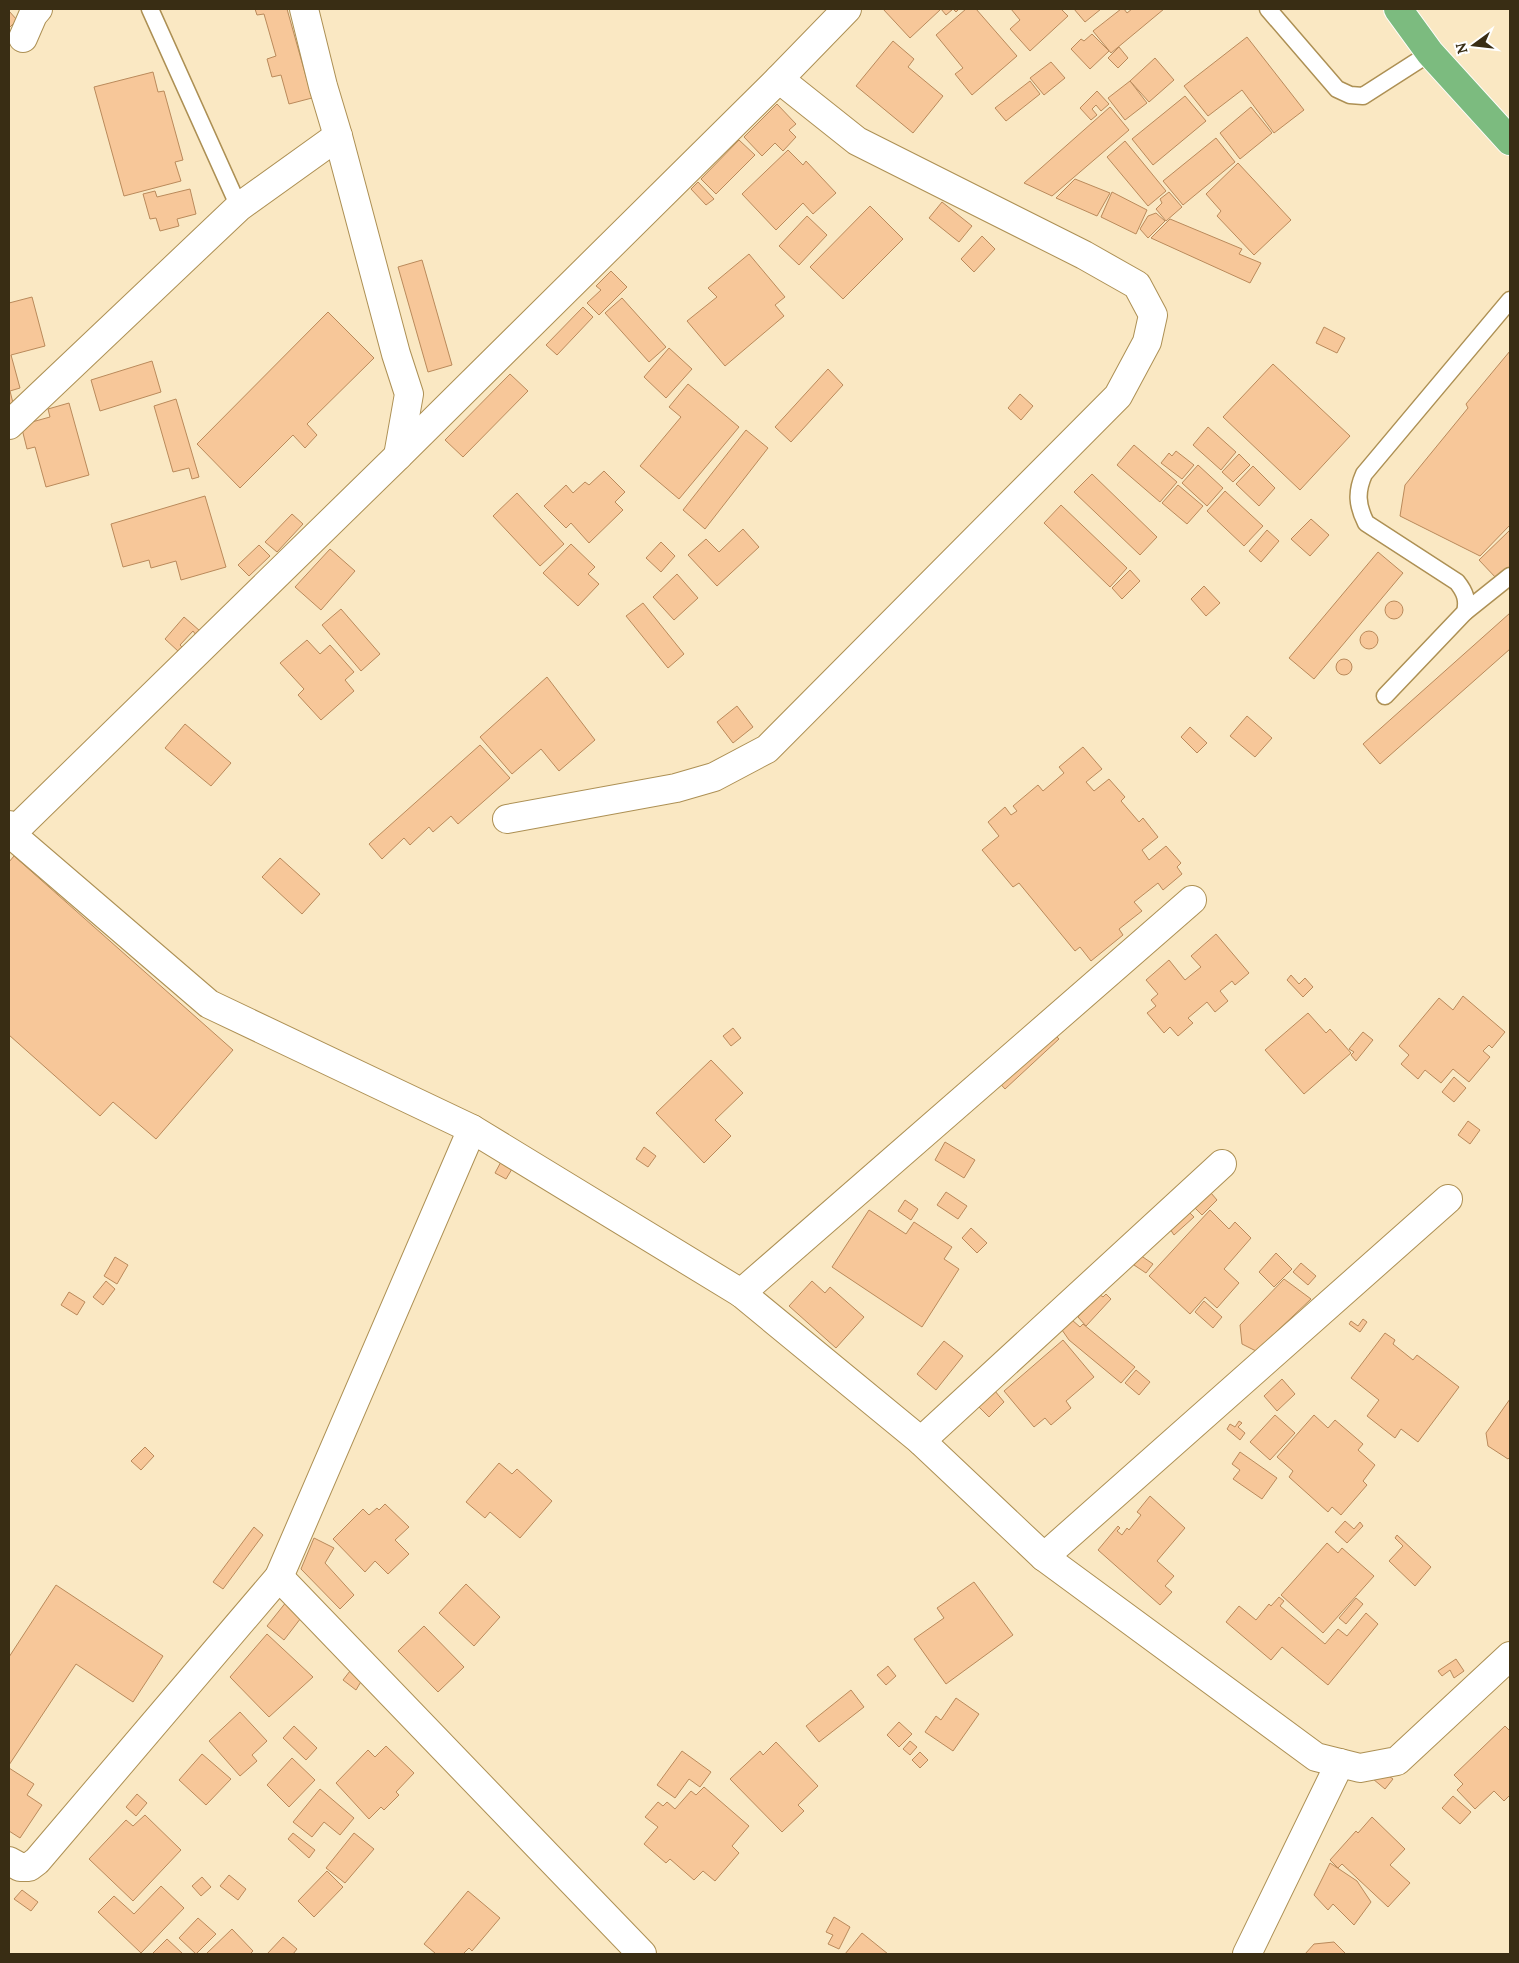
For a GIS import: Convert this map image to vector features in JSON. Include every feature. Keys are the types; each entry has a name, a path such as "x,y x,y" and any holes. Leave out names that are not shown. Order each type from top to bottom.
{"highway":[{"path":"1398,9 1430,53 1510,141"}],"street":[{"path":"22,38 38,9"},
{"path":"304,9 396,354 409,394 398,456"},
{"path":"847,9 779,79 398,456 10,832 209,1004 472,1129 741,1293 921,1441 1044,1557 1316,1757 1360,1768 1397,1761 1510,1656"},
{"path":"507,819 676,788 714,777 767,749 1118,396 1147,342 1153,315 1137,285 1084,255 857,141 779,79"},
{"path":"9,425 239,207 338,136"},
{"path":"741,1293 1192,900"},
{"path":"9,1861 29,1868 37,1861 279,1577 472,1129"},
{"path":"921,1441 1222,1164"},
{"path":"1044,1557 1448,1199"},
{"path":"279,1577 642,1954"},
{"path":"1247,1954 1340,1764"}],"lane":[{"path":"150,9 239,207"},
{"path":"1268,9 1336,89 1350,95 1363,96 1430,53"},
{"path":"1464,612 1467,604 1457,582 1366,523 1360,511 1357,498 1359,484 1364,474 1510,300"},
{"path":"1386,696 1464,612 1510,576"}],"building":[{"path":"255,9 287,9 312,98 289,104 281,75 272,77 267,59 276,56 264,14 257,15"},
{"path":"883,9 941,9 910,38"},
{"path":"941,9 953,9 946,15"},
{"path":"966,9 976,9 1017,56 972,95 955,74 963,68 936,35"},
{"path":"1011,9 1061,9 1068,16 1030,51 1010,29 1020,20"},
{"path":"1074,9 1101,9 1085,22"},
{"path":"1121,9 1124,9 1127,13 1132,9 1164,9 1111,53 1093,31"},
{"path":"9,11 17,20 9,28"},
{"path":"1092,34 1109,51 1090,69 1071,49 1081,39 1084,41"},
{"path":"1247,37 1304,110 1274,133 1242,90 1208,116 1184,86"},
{"path":"893,41 914,59 908,67 943,96 913,133 856,86"},
{"path":"1119,47 1128,58 1118,68 1108,58"},
{"path":"1155,58 1174,80 1149,102 1130,81"},
{"path":"1051,62 1065,78 1044,95 1030,78"},
{"path":"153,72 158,92 164,91 183,160 175,162 181,181 124,196 94,87"},
{"path":"1030,81 1040,94 1006,121 995,108"},
{"path":"1130,81 1147,103 1125,120 1108,98"},
{"path":"1097,91 1109,104 1101,111 1096,105 1092,109 1097,115 1091,120 1080,108"},
{"path":"1185,96 1206,121 1153,165 1132,139"},
{"path":"777,104 796,124 789,130 796,137 783,151 775,143 762,156 744,137"},
{"path":"1110,107 1129,130 1052,196 1024,183"},
{"path":"1251,107 1272,133 1240,159 1220,133"},
{"path":"1216,138 1235,162 1183,205 1163,181"},
{"path":"739,140 755,155 716,194 701,179"},
{"path":"1125,141 1166,191 1148,206 1107,157"},
{"path":"788,150 803,165 806,161 836,193 813,214 803,203 776,230 742,194"},
{"path":"1238,163 1291,220 1254,255 1217,216 1221,211 1206,194"},
{"path":"1075,179 1110,193 1097,216 1056,198"},
{"path":"698,182 714,199 706,205 691,189"},
{"path":"190,189 196,214 177,219 179,226 160,231 156,218 150,219 143,194 155,191 157,197"},
{"path":"1112,192 1147,210 1136,234 1101,217"},
{"path":"1169,192 1182,207 1166,221 1156,209 1162,203 1160,199"},
{"path":"942,202 972,226 959,242 929,218"},
{"path":"870,206 903,239 843,299 810,267"},
{"path":"1156,213 1165,221 1148,238 1140,229 1148,216"},
{"path":"807,216 827,235 799,265 779,246"},
{"path":"1170,219 1242,249 1239,254 1261,263 1250,283 1151,238"},
{"path":"982,236 995,249 974,272 961,259"},
{"path":"749,254 785,297 775,305 784,316 725,366 687,321 717,297 708,288"},
{"path":"422,260 452,365 428,372 398,267"},
{"path":"611,271 627,287 599,315 587,303 601,290 596,286"},
{"path":"32,297 45,346 11,355 20,388 10,391 15,411 9,412 9,303"},
{"path":"622,298 666,347 649,362 605,313"},
{"path":"583,307 593,317 557,355 546,345"},
{"path":"328,312 374,358 307,424 317,435 305,448 293,435 240,488 197,444"},
{"path":"1324,327 1345,338 1337,353 1316,343"},
{"path":"669,348 692,369 666,398 644,377"},
{"path":"1510,351 1510,525 1480,556 1400,516 1405,485 1468,408 1466,404"},
{"path":"152,361 161,392 100,411 91,380"},
{"path":"1273,364 1350,436 1300,490 1223,417"},
{"path":"828,369 843,385 791,442 775,427"},
{"path":"510,374 528,391 463,457 445,440"},
{"path":"688,384 739,427 679,499 640,466 681,417 669,407"},
{"path":"1020,394 1033,406 1021,420 1008,408"},
{"path":"176,399 199,477 192,479 189,468 173,472 154,406"},
{"path":"69,403 89,475 46,487 35,447 27,449 21,425 50,417 48,409"},
{"path":"1208,427 1236,452 1221,470 1193,445"},
{"path":"746,430 768,448 705,529 683,510"},
{"path":"1134,445 1177,482 1160,502 1117,465"},
{"path":"1176,451 1194,465 1182,479 1161,463 1169,453 1172,456"},
{"path":"1239,454 1250,465 1233,482 1222,472"},
{"path":"1198,465 1223,488 1207,506 1182,483"},
{"path":"1253,466 1275,488 1259,506 1236,484"},
{"path":"604,471 625,492 615,502 623,510 589,543 571,523 566,528 544,506 566,485 573,493 585,482 589,485"},
{"path":"1092,474 1157,537 1140,555 1074,492"},
{"path":"1178,485 1203,506 1187,524 1162,503"},
{"path":"1225,491 1263,526 1244,546 1207,511"},
{"path":"517,493 564,544 540,566 493,516"},
{"path":"205,496 226,567 181,580 176,561 151,568 149,560 123,567 111,524"},
{"path":"1061,505 1127,568 1110,587 1044,523"},
{"path":"292,514 303,524 277,552 265,542"},
{"path":"1311,519 1329,535 1310,556 1291,539"},
{"path":"743,529 759,547 717,586 688,555 706,539 719,552"},
{"path":"1267,530 1279,541 1261,562 1249,551"},
{"path":"1510,530 1510,566 1497,579 1479,560"},
{"path":"661,542 675,556 661,572 646,558"},
{"path":"571,544 595,567 588,574 599,584 578,606 543,573"},
{"path":"259,545 270,556 249,576 238,565"},
{"path":"330,549 355,571 321,610 295,587"},
{"path":"1378,552 1403,573 1314,679 1289,658"},
{"path":"1130,570 1140,581 1122,599 1112,588"},
{"path":"677,574 698,598 674,620 653,597"},
{"path":"1204,586 1220,603 1206,616 1191,599"},
{"path":"1394,601 1400,604 1403,610 1400,616 1394,619 1388,616 1385,610 1388,604"},
{"path":"643,603 684,654 668,668 626,616"},
{"path":"341,609 380,654 361,671 322,625"},
{"path":"1510,613 1510,649 1380,764 1363,744"},
{"path":"184,617 200,631 196,635 193,631 180,645 183,648 179,652 165,639"},
{"path":"1369,631 1375,634 1378,640 1375,646 1369,649 1363,646 1360,640 1363,634"},
{"path":"307,640 320,654 330,645 354,672 345,680 354,691 321,720 298,695 304,689 280,663"},
{"path":"1344,659 1352,667 1344,675 1336,667"},
{"path":"547,677 595,740 559,771 541,749 512,774 480,737"},
{"path":"737,706 753,727 733,743 717,722"},
{"path":"1247,716 1272,738 1255,757 1230,736"},
{"path":"185,724 231,763 211,786 165,748"},
{"path":"1190,727 1207,743 1197,753 1181,737"},
{"path":"480,745 510,778 458,824 451,816 433,832 429,827 410,845 404,838 382,859 369,844"},
{"path":"1083,747 1102,769 1086,782 1094,791 1109,779 1125,797 1121,801 1139,822 1143,818 1158,837 1142,850 1149,860 1166,846 1181,863 1177,867 1182,874 1163,890 1158,883 1134,902 1142,911 1119,929 1123,935 1091,961 1080,947 1075,951 1019,883 1013,887 982,850 999,836 988,822 1005,807 1011,815 1017,811 1013,806 1038,785 1043,791 1064,773 1059,767"},
{"path":"14,856 233,1050 156,1139 113,1102 100,1116 9,1035 9,862"},
{"path":"280,858 320,894 302,914 262,877"},
{"path":"1216,934 1249,973 1235,985 1232,981 1220,991 1228,1001 1215,1012 1207,1002 1188,1018 1193,1023 1178,1036 1170,1027 1164,1033 1147,1013 1156,1006 1151,1000 1158,994 1146,980 1169,960 1185,980 1201,967 1191,956"},
{"path":"1291,975 1299,984 1305,978 1313,987 1303,997 1287,980"},
{"path":"1463,996 1505,1032 1492,1048 1489,1045 1483,1051 1490,1057 1469,1082 1453,1069 1441,1083 1425,1070 1418,1079 1401,1064 1409,1055 1399,1046 1439,998 1453,1010"},
{"path":"1308,1013 1326,1033 1330,1029 1351,1053 1304,1094 1265,1050"},
{"path":"733,1028 741,1038 731,1046 723,1036"},
{"path":"1048,1028 1059,1039 1005,1089 995,1078"},
{"path":"1363,1032 1373,1040 1356,1061 1351,1055 1354,1052 1349,1049"},
{"path":"711,1060 743,1093 715,1120 731,1136 704,1163 656,1113"},
{"path":"1454,1077 1466,1088 1454,1102 1442,1092"},
{"path":"1468,1121 1480,1130 1470,1144 1458,1135"},
{"path":"945,1142 975,1160 964,1178 935,1160"},
{"path":"644,1147 656,1156 648,1167 636,1159"},
{"path":"503,1158 515,1164 506,1179 495,1173"},
{"path":"946,1192 967,1206 958,1219 937,1205"},
{"path":"1211,1193 1217,1200 1202,1215 1195,1208"},
{"path":"905,1200 918,1209 911,1220 898,1211"},
{"path":"869,1210 906,1234 914,1222 952,1247 944,1259 959,1269 922,1327 832,1267"},
{"path":"1210,1210 1229,1229 1235,1222 1251,1238 1224,1269 1239,1283 1217,1308 1205,1297 1190,1314 1149,1276"},
{"path":"1189,1212 1194,1217 1174,1235 1170,1229"},
{"path":"971,1228 987,1243 977,1253 962,1238"},
{"path":"1276,1253 1292,1269 1274,1287 1259,1272"},
{"path":"1140,1255 1153,1264 1146,1273 1134,1265"},
{"path":"115,1257 128,1265 117,1284 104,1276"},
{"path":"1301,1263 1316,1276 1308,1285 1293,1272"},
{"path":"1284,1279 1311,1299 1256,1351 1242,1344 1240,1325"},
{"path":"106,1281 115,1289 103,1305 93,1297"},
{"path":"812,1281 825,1293 830,1287 864,1317 836,1348 789,1306"},
{"path":"69,1292 85,1302 77,1315 61,1305"},
{"path":"1099,1294 1103,1297 1106,1294 1111,1299 1086,1326 1078,1317"},
{"path":"1204,1301 1222,1317 1213,1328 1195,1312"},
{"path":"1363,1319 1367,1322 1360,1332 1349,1324 1351,1321 1358,1326"},
{"path":"1072,1320 1080,1327 1083,1324 1135,1367 1121,1383 1069,1340 1062,1330"},
{"path":"1385,1333 1395,1340 1393,1344 1413,1360 1417,1355 1459,1387 1418,1442 1401,1429 1395,1438 1367,1416 1379,1400 1351,1378"},
{"path":"1063,1340 1094,1377 1066,1401 1071,1408 1051,1425 1045,1418 1034,1427 1004,1391"},
{"path":"944,1341 963,1356 936,1390 917,1374"},
{"path":"1136,1370 1150,1382 1139,1395 1125,1383"},
{"path":"1282,1379 1295,1394 1277,1411 1264,1396"},
{"path":"995,1391 1004,1402 989,1417 979,1407"},
{"path":"1510,1399 1510,1457 1508,1459 1488,1446 1486,1433"},
{"path":"1275,1415 1295,1433 1270,1460 1250,1442"},
{"path":"1314,1415 1328,1428 1335,1420 1363,1444 1358,1450 1375,1465 1363,1481 1367,1485 1341,1515 1332,1507 1328,1512 1289,1477 1293,1471 1277,1457"},
{"path":"1239,1421 1242,1423 1238,1427 1245,1433 1240,1440 1227,1429 1230,1424 1235,1427"},
{"path":"145,1447 154,1456 141,1470 131,1461"},
{"path":"1240,1452 1277,1478 1262,1499 1233,1479 1240,1470 1232,1464"},
{"path":"499,1463 512,1474 517,1469 552,1501 520,1538 490,1512 485,1518 466,1502"},
{"path":"1150,1496 1185,1528 1157,1561 1174,1576 1165,1586 1172,1592 1160,1605 1098,1550 1118,1526 1120,1528 1117,1531 1122,1535 1127,1528 1129,1530 1141,1515 1137,1512"},
{"path":"385,1504 409,1527 395,1540 409,1554 388,1574 375,1561 365,1572 333,1539 363,1509 369,1515 377,1508 379,1510"},
{"path":"1345,1521 1354,1529 1360,1522 1363,1526 1347,1543 1335,1532"},
{"path":"254,1527 263,1535 223,1589 213,1582"},
{"path":"1397,1535 1431,1567 1415,1586 1389,1561 1403,1546 1395,1538"},
{"path":"314,1538 334,1548 325,1563 354,1595 340,1609 301,1569"},
{"path":"1327,1543 1338,1553 1342,1548 1374,1576 1323,1633 1281,1595"},
{"path":"974,1582 1013,1635 946,1684 914,1639 944,1618 937,1608"},
{"path":"466,1584 500,1617 474,1646 439,1613"},
{"path":"56,1585 163,1656 133,1702 76,1664 9,1765 9,1657"},
{"path":"1279,1597 1284,1601 1280,1606 1325,1644 1338,1629 1347,1636 1366,1613 1378,1624 1328,1685 1282,1647 1271,1660 1226,1622 1239,1606 1256,1620 1269,1604 1271,1606"},
{"path":"1356,1598 1363,1604 1346,1624 1339,1618"},
{"path":"287,1601 304,1614 284,1640 267,1626"},
{"path":"424,1626 464,1667 438,1692 398,1651"},
{"path":"267,1634 313,1677 269,1717 230,1677"},
{"path":"1456,1659 1464,1671 1454,1678 1450,1670 1442,1676 1438,1671"},
{"path":"888,1666 896,1676 886,1685 877,1675"},
{"path":"350,1671 362,1680 356,1690 343,1680"},
{"path":"851,1690 864,1707 819,1742 806,1726"},
{"path":"956,1698 979,1714 953,1751 925,1732 936,1716 941,1720"},
{"path":"240,1712 267,1741 252,1755 257,1761 240,1776 209,1741"},
{"path":"899,1722 912,1734 899,1747 887,1735"},
{"path":"294,1726 317,1748 306,1760 283,1738"},
{"path":"1505,1726 1510,1731 1510,1795 1504,1801 1494,1791 1475,1809 1457,1790 1463,1784 1454,1775"},
{"path":"910,1741 917,1747 910,1755 903,1749"},
{"path":"776,1742 818,1786 798,1805 804,1811 782,1832 730,1779 760,1751 763,1755"},
{"path":"386,1746 414,1773 396,1792 399,1795 384,1810 381,1807 369,1819 336,1783 368,1750 375,1757"},
{"path":"682,1751 711,1772 700,1787 689,1779 675,1798 657,1785"},
{"path":"920,1752 928,1760 920,1768 912,1760"},
{"path":"202,1754 231,1779 206,1805 179,1780"},
{"path":"292,1758 315,1780 289,1807 267,1785"},
{"path":"9,1768 34,1784 27,1795 42,1805 20,1838 9,1831"},
{"path":"1380,1770 1393,1779 1385,1789 1373,1779"},
{"path":"704,1787 749,1826 732,1846 739,1853 715,1881 703,1871 694,1880 670,1859 666,1863 644,1844 658,1827 645,1817 658,1802 663,1806 667,1802 675,1809 691,1791 696,1795"},
{"path":"320,1789 354,1818 340,1835 324,1822 312,1837 293,1822"},
{"path":"137,1794 147,1803 136,1816 126,1807"},
{"path":"1453,1796 1471,1812 1460,1824 1442,1808"},
{"path":"145,1815 181,1850 133,1901 89,1859 126,1820 133,1826"},
{"path":"1372,1817 1405,1849 1390,1865 1410,1883 1388,1907 1342,1864 1338,1868 1330,1860 1356,1831 1358,1833"},
{"path":"293,1833 315,1850 309,1858 288,1839"},
{"path":"354,1833 374,1849 345,1883 326,1868"},
{"path":"1330,1863 1357,1881 1371,1902 1354,1925 1333,1904 1328,1910 1314,1895"},
{"path":"327,1871 343,1887 314,1917 298,1901"},
{"path":"229,1875 246,1889 238,1900 220,1886"},
{"path":"202,1877 211,1887 201,1896 192,1886"},
{"path":"161,1886 184,1908 141,1953 98,1912 114,1896 134,1914"},
{"path":"22,1890 38,1902 31,1911 14,1899"},
{"path":"468,1891 500,1918 472,1951 469,1948 463,1954 434,1954 424,1944"},
{"path":"834,1917 850,1927 839,1949 828,1944 833,1935 826,1932"},
{"path":"198,1918 216,1934 196,1954 179,1938"},
{"path":"232,1929 253,1951 250,1954 206,1954"},
{"path":"862,1933 888,1954 845,1954"},
{"path":"283,1937 297,1949 293,1954 267,1954"},
{"path":"167,1939 183,1954 152,1954"},
{"path":"1334,1942 1346,1954 1305,1954 1314,1944"}]}
